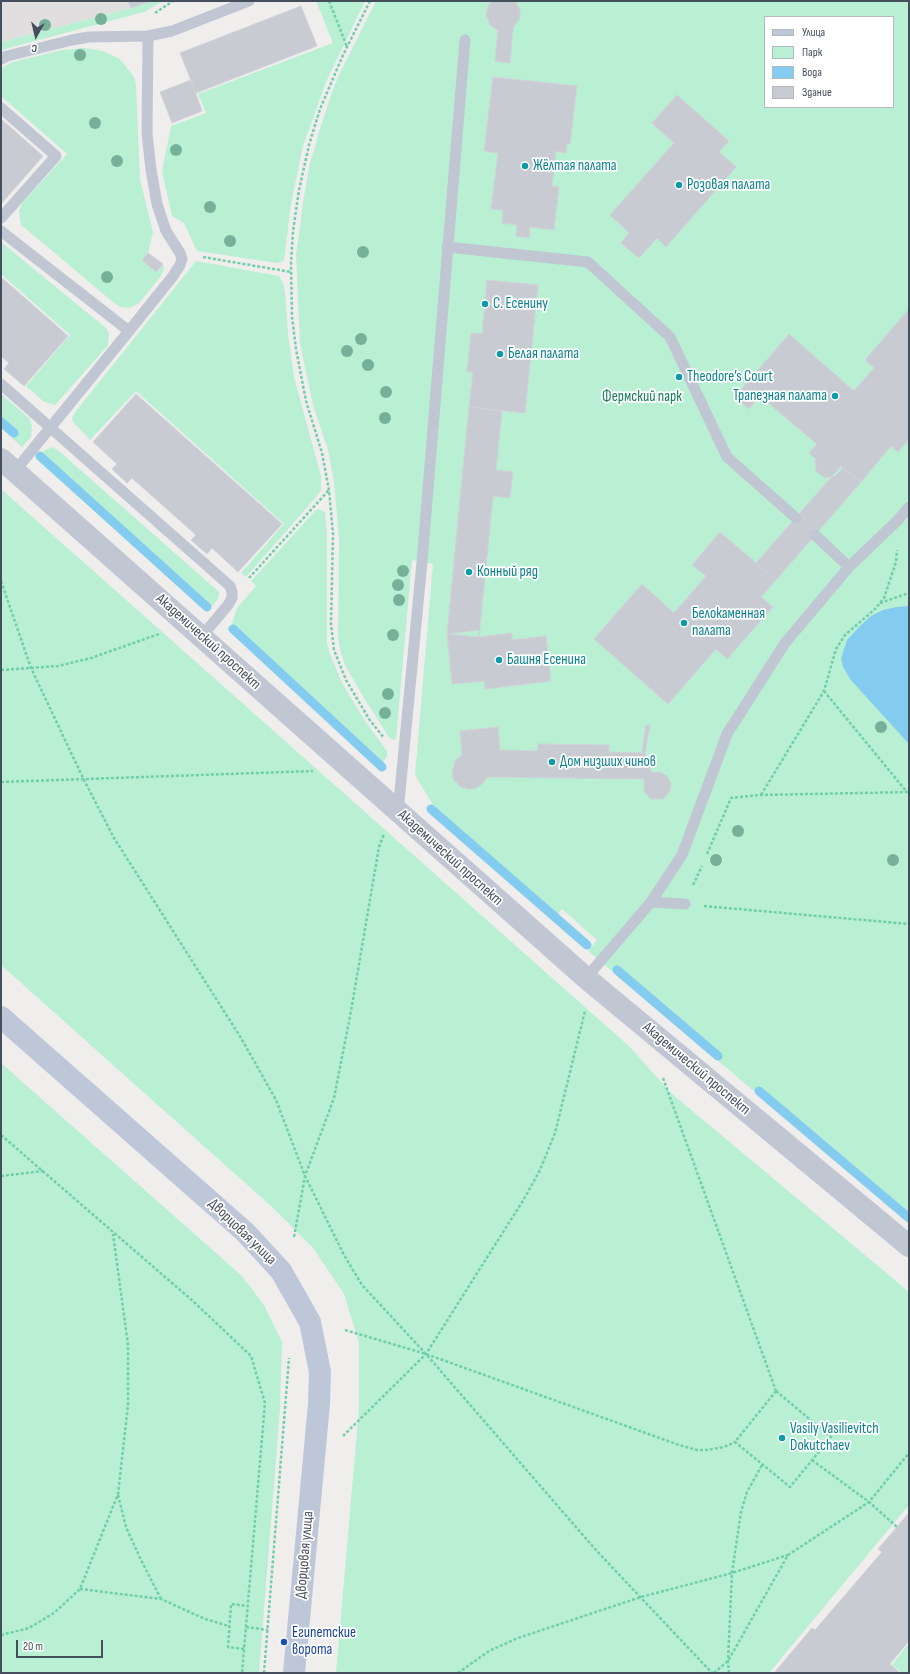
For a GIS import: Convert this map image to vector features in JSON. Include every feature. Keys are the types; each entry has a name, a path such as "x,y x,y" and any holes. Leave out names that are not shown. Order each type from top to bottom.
{"main road":[{"name":"Дворцовая улица","path":"1,1017 245,1232 281,1271 310,1322 320,1372 319,1404 294,1673"}],"street":[{"name":"Академический проспект","path":"8,465 586,978 909,1246"}],"lane":[{"path":"1,59 7,56 88,37 148,36 172,31 249,1"},
{"path":"8,465 50,428 173,276 182,259 180,253 166,231 157,204 151,170 147,133 148,36"},
{"path":"398,812 422,562 465,40"},
{"path":"1,108 56,156 1,218"},
{"path":"1,231 130,331"},
{"path":"447,247 588,262 670,337 727,457 796,518"},
{"path":"1,384 230,586 232,598 202,636"},
{"path":"586,978 651,902 682,855 727,734 786,643 849,567 898,520 909,507"},
{"path":"815,535 849,567"},
{"path":"651,902 685,904"}],"path":[{"path":"330,1 347,47"},
{"path":"370,1 324,98 306,160 299,190 293,231 291,272 292,317 306,401 322,453 329,490 333,534 331,624 334,650 346,680 369,719 404,760"},
{"path":"197,256 291,272"},
{"path":"249,579 329,490"},
{"path":"761,795 824,691 836,649 845,635 884,598 896,562 898,520"},
{"path":"1,581 31,668 83,778 114,838 245,1045 276,1100 305,1176 344,1255 362,1285 426,1354 595,1549 713,1673 728,1661 788,1555"},
{"path":"880,603 909,593"},
{"path":"1,670 58,666 91,658 160,634"},
{"path":"824,691 908,792"},
{"path":"1,782 318,771"},
{"path":"706,855 730,798 761,795 908,792"},
{"path":"294,1237 305,1176 334,1098 351,1011 379,847 387,826 398,812"},
{"path":"704,862 685,904 909,924"},
{"path":"340,1438 426,1354 540,1170 555,1133 587,1005"},
{"path":"662,1076 776,1392 832,1437 790,1487 735,1442"},
{"path":"1,1135 113,1234 194,1302 251,1356 265,1403 242,1673"},
{"path":"1,1176 13,1176 43,1171"},
{"path":"1,1635 29,1628 54,1613 80,1589 118,1494 128,1405 128,1345 113,1234"},
{"path":"345,1330 426,1354 697,1450 724,1447 735,1442 776,1392"},
{"path":"264,1673 286,1409 289,1354"},
{"path":"458,1673 489,1651 518,1638 641,1597 732,1573 788,1555 869,1502 909,1453"},
{"path":"812,1460 869,1502 897,1527"},
{"path":"729,1673 728,1661 732,1573 741,1512 747,1492 762,1465"},
{"path":"118,1494 126,1527 161,1599"},
{"path":"80,1589 161,1599 205,1619 229,1626"},
{"path":"244,1649 228,1648 231,1604 248,1606"},
{"path":"246,1627 268,1630"}],"shaded area":[{"path":"1,1 151,1 131,8 1,42"}],"green space":[{"path":"151,1 163,1 144,12 1,50 1,42 131,8"},
{"path":"316,1 365,1 326,82 303,146 291,204 284,261 277,263 197,251 184,223 172,216 162,171 171,126 206,113 198,94 333,43"},
{"name":"Фермский парк","path":"376,1 909,1 909,1222 588,951 597,940 562,909 557,915 433,805 415,775 433,564 412,560 396,739 393,740 388,736 345,665 340,650 338,637 339,539 334,482 328,450 313,405 300,344 296,255 310,163 332,92"},
{"path":"84,48 103,51 120,59 134,77 136,84 140,179 153,232 148,253 142,260 156,272 163,264 164,268 161,276 139,303 130,308 120,307 114,303 21,225 19,211 22,203 67,154 1,96 1,68 13,62 62,50"},
{"path":"1,242 106,328 109,333 108,345 55,405 44,402 26,386 70,335 1,274"},
{"path":"196,261 279,276 285,291 288,333 294,377 321,476 321,490 318,495 246,577 241,573 284,524 136,391 90,440 73,422 72,418"},
{"path":"1,394 29,418 32,426 31,437 22,447 1,428"},
{"path":"53,447 219,592 218,599 207,612 36,459 45,450"},
{"path":"1,489 630,1047 671,1093 909,1292 909,1505 769,1673 336,1673 359,1408 359,1343 344,1294 313,1248 272,1207 1,965"},
{"path":"318,509 325,512 327,534 327,643 342,683 365,721 387,751 387,756 384,761 377,767 227,629 232,624 237,608 256,586 251,581"},
{"path":"1,1063 242,1276 264,1305 282,1342 280,1409 259,1673 1,1673"},
{"path":"909,1643 909,1673 902,1673 892,1665"}],"water":[{"path":"909,606 909,744 850,679 843,667 841,659 847,640 871,616 883,610"}],"building":[{"path":"128,1 151,1 131,8"},
{"path":"492,1 515,1 520,10 520,18 513,28 510,63 495,61 498,30 491,26 486,15 488,6"},
{"path":"301,6 317,46 196,93 180,53"},
{"name":"Жёлтая палата","path":"493,77 577,86 570,144 567,144 566,153 556,151 552,186 559,187 554,230 530,227 529,238 516,236 517,225 502,223 503,210 491,209 498,153 484,151"},
{"path":"191,80 202,111 172,123 160,92"},
{"name":"Розовая палата","path":"677,95 729,141 719,152 736,167 666,247 657,238 639,258 621,243 629,233 610,215 674,143 652,123"},
{"path":"1,119 43,156 1,204"},
{"path":"148,253 163,264 156,272 142,260"},
{"path":"1,277 68,336 24,386 4,369 9,363 1,356"},
{"name":"Белая палата","path":"487,280 538,285 525,413 469,407 473,372 467,372 471,333 482,334"},
{"name":"Трапезная палата","path":"909,309 909,439 898,452 891,446 861,482 841,466 842,469 835,476 825,478 816,471 816,459 809,453 817,444 760,396 749,409 735,397 789,334 854,391 874,368 865,360"},
{"path":"136,394 282,524 238,572 212,548 207,554 191,540 196,535 132,478 127,483 112,469 117,464 93,442"},
{"name":"Конный ряд","path":"469,407 502,411 496,470 513,472 510,498 493,496 479,637 447,634"},
{"path":"841,466 861,482 776,580 756,563"},
{"name":"Белокаменная палата","path":"720,532 776,580 761,597 773,607 727,659 716,649 668,704 594,639 642,584 674,613 706,576 692,565"},
{"name":"Башня Есенина","path":"479,630 479,637 512,633 512,640 546,636 551,681 485,689 484,681 452,684 447,634"},
{"path":"646,725 650,725 645,753 642,752"},
{"name":"Дом низших чинов","path":"498,727 500,750 537,751 538,744 609,745 609,752 645,753 652,773 660,772 667,776 671,784 670,791 663,799 651,799 644,791 644,779 487,777 477,788 469,789 461,787 453,779 452,771 456,760 462,755 460,731"},
{"path":"909,1513 909,1641 890,1664 900,1673 774,1673 812,1628 815,1630 882,1552 878,1549"}],"waterway":[{"path":"1,422 14,433"},
{"path":"40,456 207,607"},
{"path":"233,629 382,767"},
{"path":"431,809 587,945"},
{"path":"617,970 718,1056"},
{"path":"759,1091 909,1218"}],"place":[{"name":"Жёлтая палата","path":"525,166"},
{"name":"Розовая палата","path":"679,185"},
{"name":"С. Есенину","path":"485,304"},
{"name":"Белая палата","path":"500,354"},
{"name":"Theodore’s Court","path":"679,377"},
{"name":"Трапезная палата","path":"835,396"},
{"name":"Конный ряд","path":"469,572"},
{"name":"Белокаменная палата","path":"684,623"},
{"name":"Башня Есенина","path":"499,660"},
{"name":"Дом низших чинов","path":"552,762"},
{"name":"Vasily Vasilievitch Dokutchaev","path":"782,1438"},
{"name":"Египетские ворота","path":"284,1642"}]}
